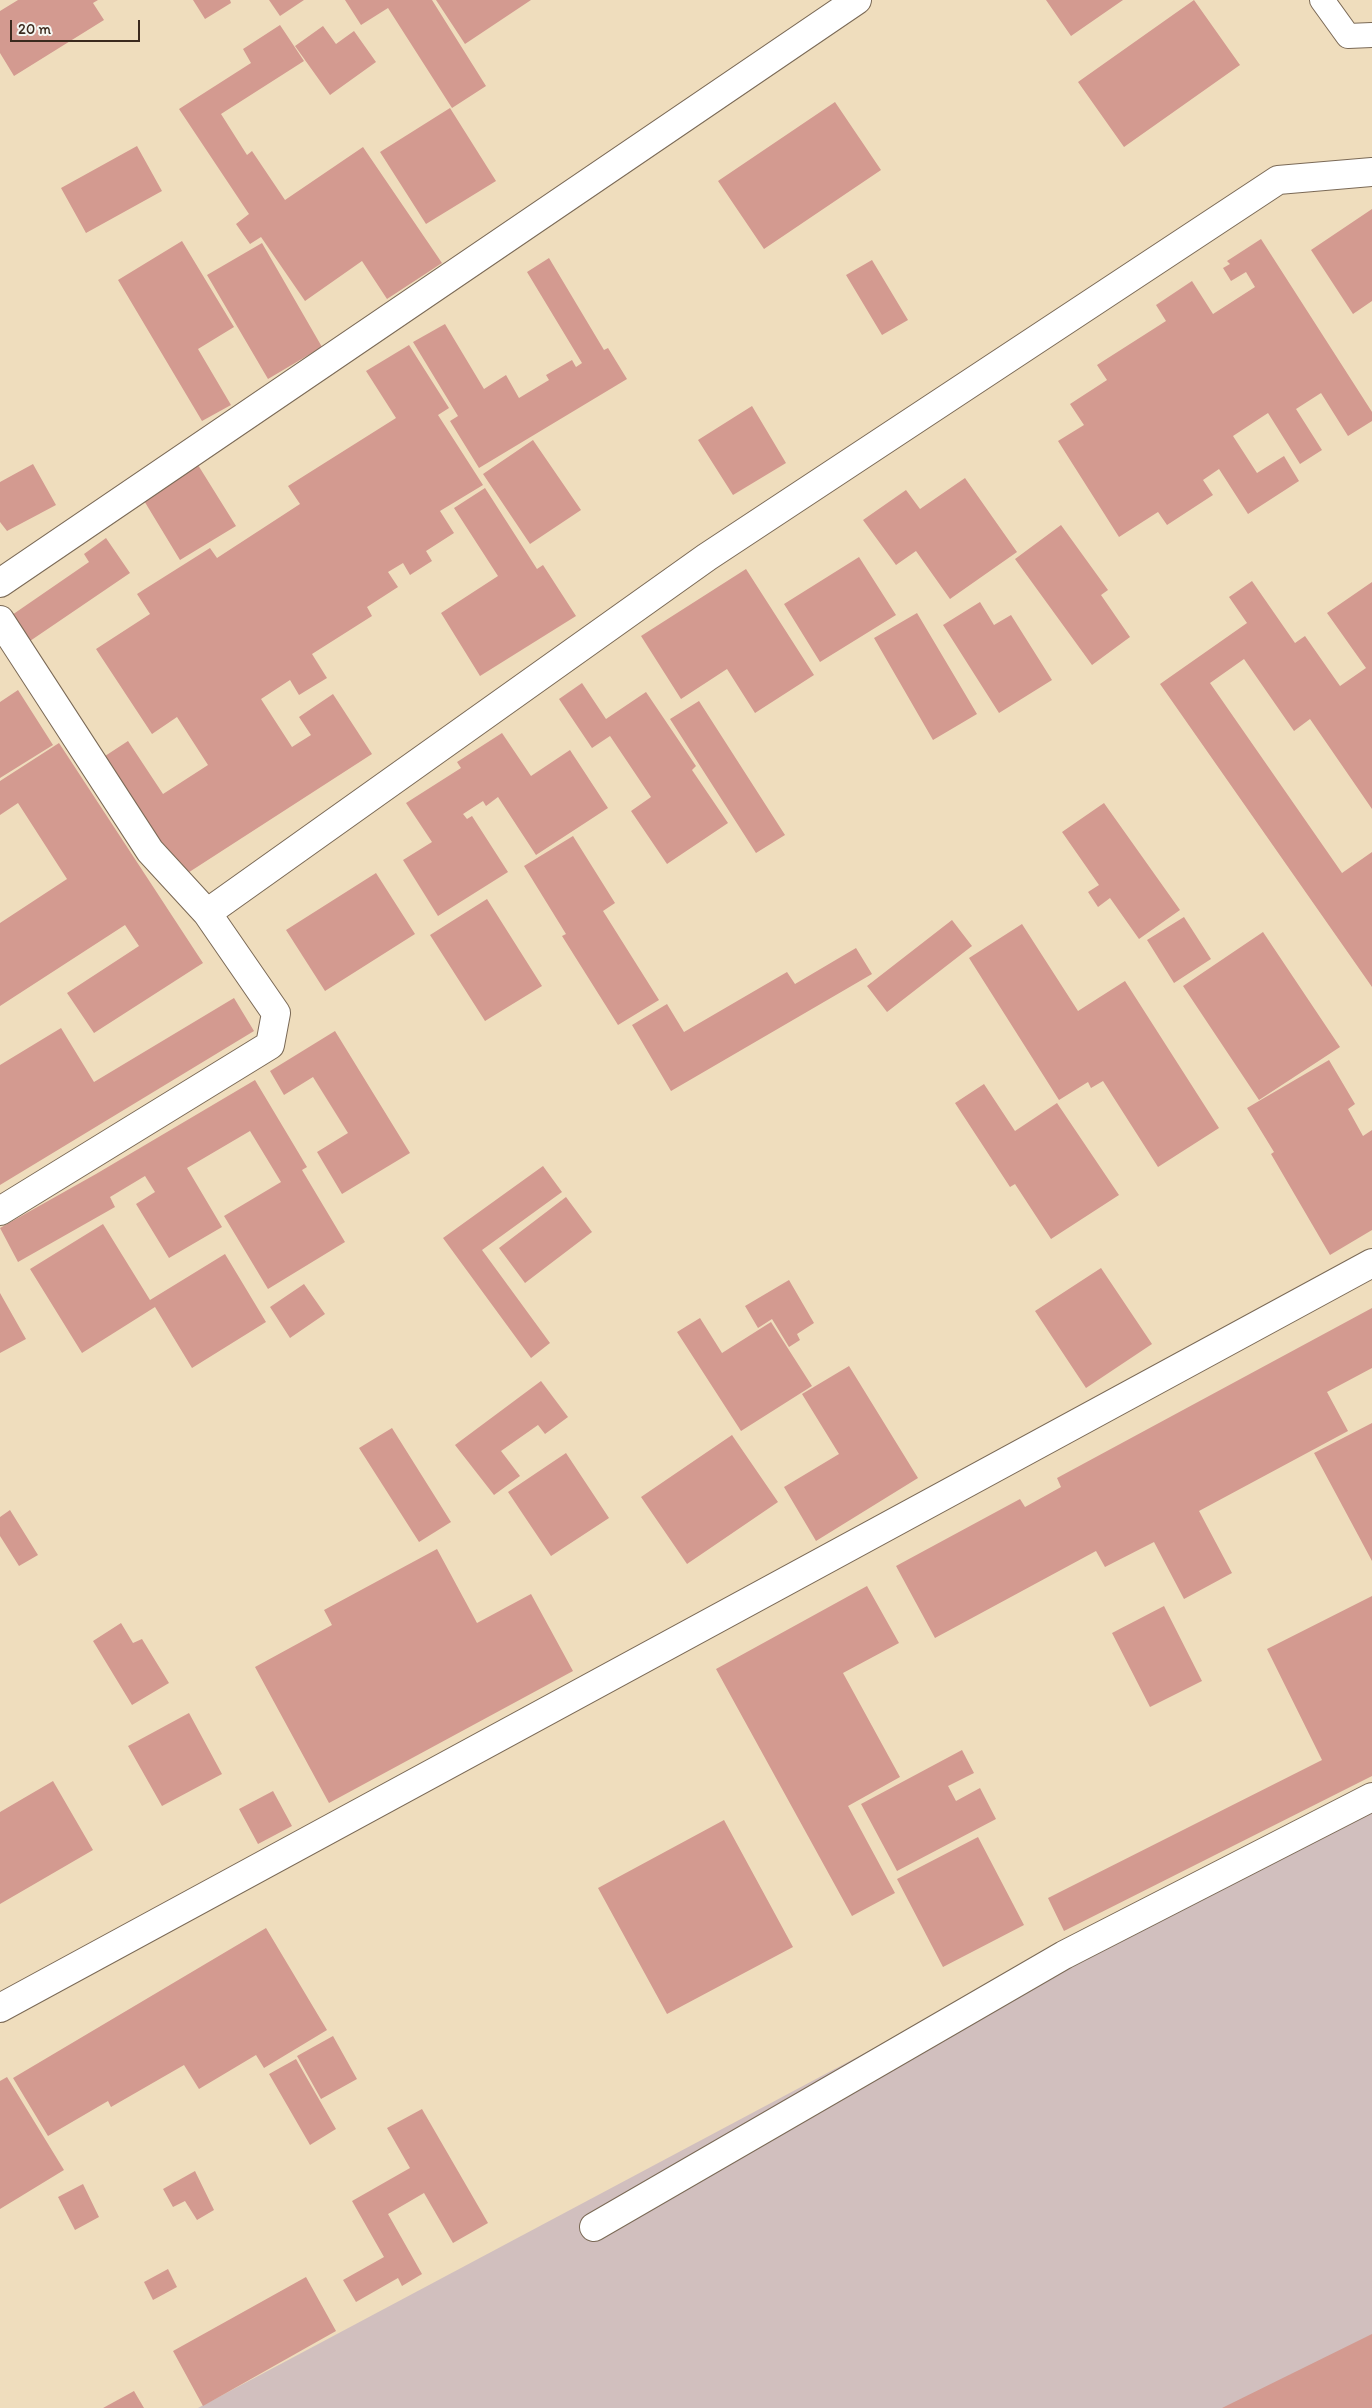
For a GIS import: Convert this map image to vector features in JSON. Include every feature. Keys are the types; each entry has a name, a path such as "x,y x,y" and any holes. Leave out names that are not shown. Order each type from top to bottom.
{"street":[{"path":"0,583 857,0"},
{"path":"207,913 707,557 1278,180 1372,172"},
{"path":"0,620 150,851 207,913 276,1013 270,1045 0,1211"},
{"path":"3,2000 1372,1263"},
{"path":"594,2227 1064,1955 1372,1797"}],"lane":[{"path":"1322,0 1348,36 1372,35"}],"shaded area":[{"path":"1372,1783 1372,2408 198,2408"}],"building":[{"path":"18,0 98,0 93,3 104,20 14,76 0,53 0,11"},
{"path":"193,0 230,0 231,3 205,19"},
{"path":"269,0 304,0 280,16"},
{"path":"345,0 432,0 486,86 452,108 388,8 361,25"},
{"path":"436,0 531,0 465,44"},
{"path":"1046,0 1123,0 1071,36"},
{"path":"1194,0 1240,65 1124,147 1078,82"},
{"path":"280,25 304,61 221,114 247,155 252,151 285,200 363,147 442,263 387,299 362,261 305,301 261,237 250,244 236,224 249,214 179,109 251,63 243,49"},
{"path":"323,26 336,44 354,31 376,62 330,95 295,46"},
{"path":"835,102 881,170 764,249 718,181"},
{"path":"450,108 496,181 426,224 380,152"},
{"path":"137,146 162,191 86,233 61,188"},
{"path":"1372,209 1372,301 1353,314 1311,250"},
{"path":"1261,239 1372,412 1372,421 1348,436 1321,393 1296,409 1322,450 1300,464 1268,413 1233,436 1257,473 1284,456 1299,481 1248,514 1219,469 1203,480 1213,495 1167,525 1158,512 1119,537 1058,441 1084,425 1070,404 1107,380 1097,365 1166,321 1156,305 1192,281 1213,314 1255,287 1246,272 1231,281 1223,268 1230,264 1227,261"},
{"path":"182,241 234,327 198,349 231,405 202,421 118,280"},
{"path":"262,243 322,347 268,379 207,275"},
{"path":"549,258 604,350 608,348 627,379 479,468 450,421 458,416 413,342 445,324 484,389 506,375 519,398 549,380 546,375 572,360 576,367 582,363 527,272"},
{"path":"872,260 908,320 882,335 846,275"},
{"path":"409,345 449,408 438,415 483,485 440,511 454,533 426,551 432,561 410,575 403,563 388,572 398,587 367,607 372,616 312,654 327,678 299,695 290,680 261,699 292,747 311,735 299,717 333,694 372,754 180,878 102,758 128,741 163,794 208,765 177,717 152,734 96,649 150,614 137,594 210,548 217,558 300,504 288,486 396,418 366,371"},
{"path":"752,406 786,463 733,495 698,440"},
{"path":"533,440 581,510 530,544 483,474"},
{"path":"33,464 56,505 7,531 0,522 0,482"},
{"path":"198,465 236,526 180,560 143,499"},
{"path":"965,478 1017,552 950,599 916,551 896,565 863,520 906,490 920,509"},
{"path":"485,488 537,569 543,565 576,616 480,676 441,613 498,576 454,508"},
{"path":"1061,525 1108,590 1101,595 1130,637 1092,665 1015,559"},
{"path":"106,538 130,573 30,641 12,615 89,562 84,554"},
{"path":"859,557 896,615 820,662 784,604"},
{"path":"746,569 814,675 755,713 727,669 681,699 641,636"},
{"path":"1252,581 1295,643 1305,636 1340,686 1366,668 1327,613 1372,582 1372,809 1310,719 1294,731 1244,659 1210,683 1342,873 1372,852 1372,987 1160,684 1247,623 1229,597"},
{"path":"980,602 994,625 1011,615 1052,680 999,713 943,625"},
{"path":"917,613 977,714 933,740 874,638"},
{"path":"582,683 606,719 646,692 696,766 692,770 728,823 667,864 631,811 651,797 610,736 592,748 559,699"},
{"path":"18,690 53,745 0,778 0,702"},
{"path":"699,701 785,835 756,853 670,719"},
{"path":"502,733 531,776 570,750 608,808 536,855 498,797 486,806 483,801 463,814 467,819 472,816 508,872 438,916 403,860 432,842 406,803 461,768 457,762"},
{"path":"59,743 203,963 94,1033 67,993 139,946 125,925 0,1006 0,923 67,879 18,803 0,815 0,781"},
{"path":"1104,803 1180,910 1139,939 1110,898 1098,907 1088,892 1099,885 1062,832"},
{"path":"573,836 615,903 603,911 659,1000 618,1025 562,936 566,934 524,866"},
{"path":"376,873 415,934 325,991 286,930"},
{"path":"487,899 542,986 485,1021 430,935"},
{"path":"1184,917 1211,959 1174,983 1147,940"},
{"path":"952,920 972,946 887,1012 867,986"},
{"path":"1022,924 1078,1011 1125,981 1219,1128 1158,1167 1103,1081 1091,1088 1088,1082 1059,1100 969,958"},
{"path":"1263,932 1340,1047 1259,1100 1183,986"},
{"path":"856,948 872,974 671,1091 632,1025 667,1004 684,1032 787,972 795,984"},
{"path":"234,998 254,1031 0,1185 0,1065 61,1028 94,1082"},
{"path":"335,1031 410,1153 342,1194 317,1152 348,1133 313,1077 284,1095 270,1071"},
{"path":"1329,1060 1355,1104 1348,1109 1363,1136 1372,1130 1372,1230 1330,1255 1271,1154 1274,1152 1247,1108"},
{"path":"255,1080 307,1167 302,1170 345,1242 268,1289 224,1216 281,1182 250,1131 187,1168 222,1227 169,1258 136,1204 155,1192 145,1176 110,1197 115,1207 18,1262 0,1228"},
{"path":"984,1084 1015,1131 1057,1103 1119,1195 1051,1239 1015,1184 1010,1187 955,1103"},
{"path":"543,1166 562,1192 482,1250 550,1343 531,1358 443,1238"},
{"path":"566,1197 592,1232 525,1283 499,1248"},
{"path":"103,1224 150,1300 225,1254 266,1322 192,1368 155,1307 82,1353 30,1269"},
{"path":"1101,1268 1152,1344 1086,1388 1035,1311"},
{"path":"789,1280 814,1323 797,1334 800,1340 789,1347 772,1319 758,1328 745,1306"},
{"path":"304,1284 325,1314 290,1338 270,1307"},
{"path":"0,1293 26,1339 0,1353"},
{"path":"1372,1308 1372,1368 1327,1392 1348,1431 1199,1511 1232,1573 1184,1599 1154,1542 1105,1567 1096,1551 935,1638 896,1566 1020,1499 1025,1507 1061,1487 1057,1478"},
{"path":"700,1318 722,1353 771,1322 812,1386 741,1431 677,1332"},
{"path":"849,1366 918,1478 816,1541 784,1487 839,1454 802,1394"},
{"path":"541,1381 568,1417 545,1434 538,1425 501,1451 520,1476 494,1495 455,1445"},
{"path":"1372,1423 1372,1561 1314,1453"},
{"path":"392,1428 451,1522 419,1542 359,1448"},
{"path":"732,1435 778,1502 687,1564 641,1497"},
{"path":"566,1453 609,1518 551,1556 508,1492"},
{"path":"10,1510 38,1555 19,1566 0,1536 0,1517"},
{"path":"437,1549 477,1623 531,1594 573,1671 329,1803 255,1667 332,1625 324,1610"},
{"path":"867,1586 899,1643 843,1673 900,1777 848,1806 895,1893 852,1916 716,1669"},
{"path":"1372,1596 1372,1776 1064,1931 1048,1898 1322,1760 1267,1649"},
{"path":"1164,1606 1202,1681 1150,1707 1112,1633"},
{"path":"121,1623 133,1643 142,1639 169,1683 132,1705 93,1641"},
{"path":"189,1713 222,1774 162,1806 128,1746"},
{"path":"962,1750 974,1773 948,1786 956,1801 980,1788 996,1819 897,1871 861,1804"},
{"path":"53,1781 93,1850 0,1904 0,1812"},
{"path":"273,1791 292,1826 258,1844 239,1809"},
{"path":"724,1820 793,1947 667,2014 598,1888"},
{"path":"978,1837 1024,1925 943,1967 897,1879"},
{"path":"266,1928 327,2030 264,2068 256,2055 199,2089 184,2065 111,2107 108,2101 48,2136 13,2078"},
{"path":"333,2036 357,2079 321,2099 297,2056"},
{"path":"296,2059 336,2129 310,2145 269,2074"},
{"path":"7,2077 64,2170 0,2209 0,2081"},
{"path":"422,2109 488,2223 453,2243 424,2193 388,2214 422,2274 402,2286 398,2278 356,2302 343,2280 384,2257 352,2201 410,2168 387,2128"},
{"path":"195,2171 214,2210 197,2220 185,2201 173,2207 163,2189"},
{"path":"83,2184 99,2217 75,2230 58,2197"},
{"path":"168,2269 177,2287 153,2300 144,2282"},
{"path":"306,2277 336,2331 203,2406 173,2351"},
{"path":"1372,2334 1372,2408 1222,2408"},
{"path":"134,2391 144,2408 103,2408"}]}
